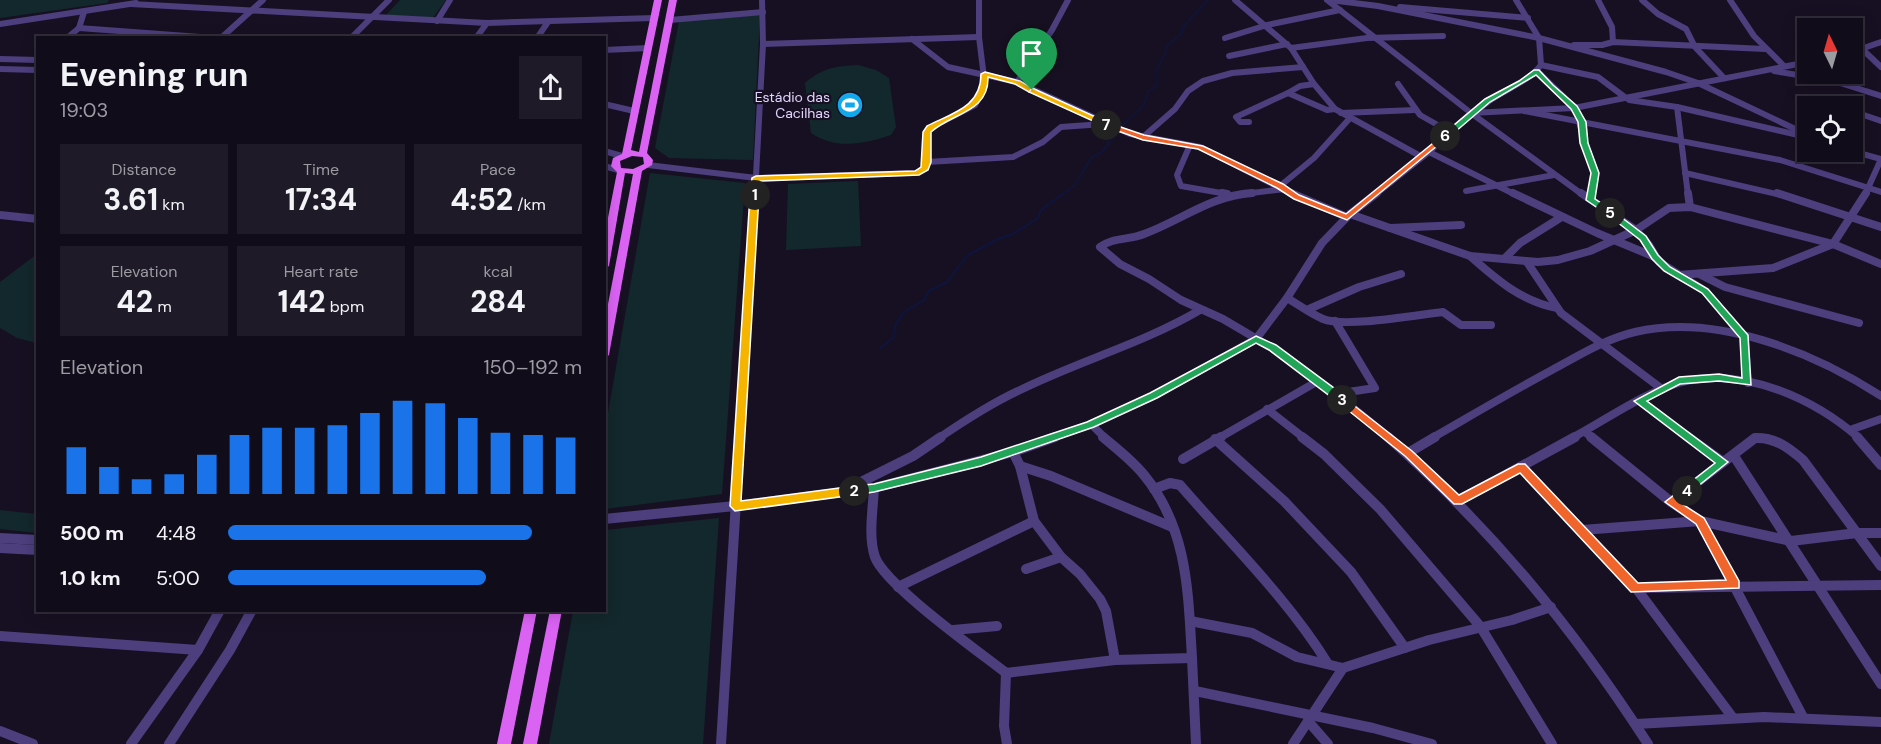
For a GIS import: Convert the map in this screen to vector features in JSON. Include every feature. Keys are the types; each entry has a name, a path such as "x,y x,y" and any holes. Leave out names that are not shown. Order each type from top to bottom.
{"main road":[{"path":"606,253 619,171 615,163 624,155 658,0"},
{"path":"643,154 674,0"},
{"path":"619,171 638,171 648,165 649,160 643,154 624,155"},
{"path":"606,344 638,171"},
{"path":"504,744 531,612"},
{"path":"530,744 556,612"}],"street":[{"path":"0,24 154,0"},
{"path":"183,6 191,0"},
{"path":"223,36 263,0"},
{"path":"353,36 389,0"},
{"path":"436,21 450,0"},
{"path":"721,744 756,178 763,0"},
{"path":"648,165 756,178 916,173 925,168 927,162 927,132 930,128 975,105 985,86 979,37 979,0"},
{"path":"1017,82 1052,30 1068,0"},
{"path":"1235,0 1289,46 1314,84 1338,111 1494,184 1560,218 1613,242 1655,256 1677,275 1705,291 1745,338 1748,382"},
{"path":"1329,0 1395,9 1563,44 1698,83 1797,131"},
{"path":"1329,0 1554,175 1635,230 1650,245 1655,256"},
{"path":"606,519 735,506 874,488 1013,452 1090,424 1153,396 1256,339 1287,298 1322,243 1349,216 1488,100 1522,82 1537,71 1541,65 1539,38 1516,0"},
{"path":"1598,0 1612,27 1614,42"},
{"path":"1642,0 1658,14 1682,25 1695,47 1724,78"},
{"path":"1730,0 1741,19 1765,49 1784,66"},
{"path":"131,4 487,23 654,18"},
{"path":"1395,9 1412,6 1528,18"},
{"path":"1225,38 1267,25 1340,10"},
{"path":"69,36 79,28 84,12"},
{"path":"670,20 763,12"},
{"path":"538,36 548,22"},
{"path":"477,36 487,23"},
{"path":"79,28 187,36"},
{"path":"1229,56 1374,36 1443,36"},
{"path":"763,44 979,37"},
{"path":"912,39 943,65 1017,82 1108,126 1130,134 1190,145 1308,202 1470,256 1527,262 1558,260 1613,242 1669,208 1690,207 1833,244 1881,264"},
{"path":"1563,44 1602,45 1614,42 1765,49"},
{"path":"1865,48 1881,42"},
{"path":"606,50 649,48"},
{"path":"1865,48 1881,51"},
{"path":"1865,48 1881,67"},
{"path":"0,59 36,60"},
{"path":"1474,112 1574,108 1797,64"},
{"path":"1541,65 1602,79 1624,99 1677,107 1797,133"},
{"path":"1143,137 1175,109 1188,91 1203,81 1232,73 1303,67"},
{"path":"0,69 36,70"},
{"path":"1768,70 1834,81 1881,95"},
{"path":"1537,71 1550,87 1574,108 1582,122 1584,143 1595,173 1590,200"},
{"path":"1249,122 1240,122 1236,117 1300,86 1314,84"},
{"path":"1398,84 1415,110 1450,132"},
{"path":"1288,93 1327,110 1415,110"},
{"path":"606,104 634,111"},
{"path":"1738,120 1741,104"},
{"path":"1677,107 1690,207"},
{"path":"1524,111 1780,160 1881,192"},
{"path":"1863,115 1881,121"},
{"path":"1350,118 1282,188 1231,195 1180,215 1152,232 1105,243 1100,247 1129,271 1146,277 1168,293 1200,310 1214,314 1273,348 1408,453 1458,501 1575,633 1648,744"},
{"path":"927,162 1013,157 1042,142 1060,127 1108,126"},
{"path":"1190,145 1177,175 1181,186 1231,195"},
{"path":"606,151 624,155"},
{"path":"1677,275 1773,268 1833,244 1849,215 1869,188 1881,159 1863,153"},
{"path":"606,167 619,171"},
{"path":"1685,173 1770,191 1881,227"},
{"path":"1466,191 1494,184 1554,175"},
{"path":"0,215 36,219"},
{"path":"1504,259 1520,243 1560,218"},
{"path":"1386,228 1461,225"},
{"path":"1470,256 1497,279 1538,304 1557,308"},
{"path":"1527,262 1557,308 1662,389"},
{"path":"1698,273 1725,286 1859,323"},
{"path":"1309,309 1359,287 1401,274"},
{"path":"1287,298 1325,320 1382,321 1393,317 1443,312 1460,326 1491,325"},
{"path":"860,490 861,482 913,456 983,409 1019,390 1168,329 1200,310"},
{"path":"1335,321 1354,356 1376,388 1335,394"},
{"path":"1408,453 1482,408 1601,344 1637,332 1658,328 1689,329 1745,338 1794,351 1820,361 1881,396"},
{"path":"1458,501 1662,389 1679,381 1694,378 1719,378 1748,382 1779,391 1814,408 1850,430 1866,445 1881,465"},
{"path":"1183,459 1318,381"},
{"path":"1639,401 1723,462"},
{"path":"1267,409 1324,454 1380,509 1480,626 1551,744"},
{"path":"1850,430 1881,419"},
{"path":"1090,424 1135,466 1162,500 1187,572 1196,744"},
{"path":"1585,432 1671,502 1700,521 1803,717"},
{"path":"1671,502 1755,438 1761,436 1792,450 1803,460 1881,566"},
{"path":"1215,440 1284,501 1351,572 1405,648"},
{"path":"1013,452 1020,466 1035,521 1061,558 1080,574 1100,599 1106,611 1115,660"},
{"path":"1734,456 1791,541 1881,684"},
{"path":"1020,466 1051,476 1172,527"},
{"path":"1521,467 1636,588 1733,718"},
{"path":"1154,489 1170,483 1180,485 1291,612 1312,638 1328,664"},
{"path":"874,488 872,544 875,558 898,587 953,630 985,659 1006,673 1115,660 1192,658"},
{"path":"898,587 1035,521"},
{"path":"1582,530 1700,521 1791,541 1857,533 1881,533"},
{"path":"0,538 36,540"},
{"path":"0,548 36,550"},
{"path":"1026,569 1061,558"},
{"path":"1636,588 1881,585"},
{"path":"1190,621 1252,633 1297,657 1343,668 1551,607"},
{"path":"131,744 198,650 219,612"},
{"path":"169,744 230,650 251,612"},
{"path":"953,630 997,626"},
{"path":"1,637 198,650"},
{"path":"1293,744 1343,668"},
{"path":"1006,673 1004,726 1007,744"},
{"path":"1195,691 1243,704 1295,711 1310,718 1366,726 1432,744"},
{"path":"1636,724 1733,718 1803,717 1881,723"},
{"path":"1310,718 1328,744"},
{"path":"0,731 33,744"}],"green space":[{"path":"0,0 109,0 107,3 0,18"},
{"path":"400,0 446,0 432,19 386,15"},
{"path":"760,14 753,160 669,158 655,148 679,21"},
{"name":"Estádio das Cacilhas","path":"858,65 876,70 889,78 896,127 891,135 850,144 830,142 811,133 805,83 817,74 830,69"},
{"path":"650,173 745,183 722,494 606,509 606,424"},
{"path":"858,181 861,246 786,250 788,184"},
{"path":"36,255 36,343 17,338 0,328 0,282"},
{"path":"0,510 36,514 36,533 0,529"},
{"path":"719,518 703,744 549,744 573,612 606,612 606,530"}],"waterway":[{"path":"1121,127 1144,105 1148,92 1156,86 1156,71 1166,52 1166,47 1182,33 1183,27 1208,0"},
{"path":"1062,195 1075,185 1091,158 1103,151 1117,131"},
{"path":"881,348 894,337 895,326 903,313 924,300 929,291 947,282 968,255 1000,238 1011,235 1037,219 1041,210 1064,193"}],"place":[{"name":"Estádio das Cacilhas","path":"850,105"}],"route":[{"path":"1537,71 1550,87 1574,108 1582,122 1584,143 1595,173 1590,200 1635,230 1650,245 1659,262 1667,269 1705,291 1745,338 1748,382 1719,378 1694,378 1679,381 1639,401 1723,462 1671,502 1700,521 1735,585 1636,588 1521,467 1458,501 1408,453 1335,394 1273,348 1256,339 1211,366 1153,396 1090,424 1013,452 874,488 735,506 756,178 916,173 925,168 927,162 927,132 930,128 975,105 985,86 985,74 1017,82 1032,90 1130,134 1200,147 1280,186 1296,197 1347,217 1429,152 1471,113 1477,112 1488,100 1522,82 1537,71"}]}
